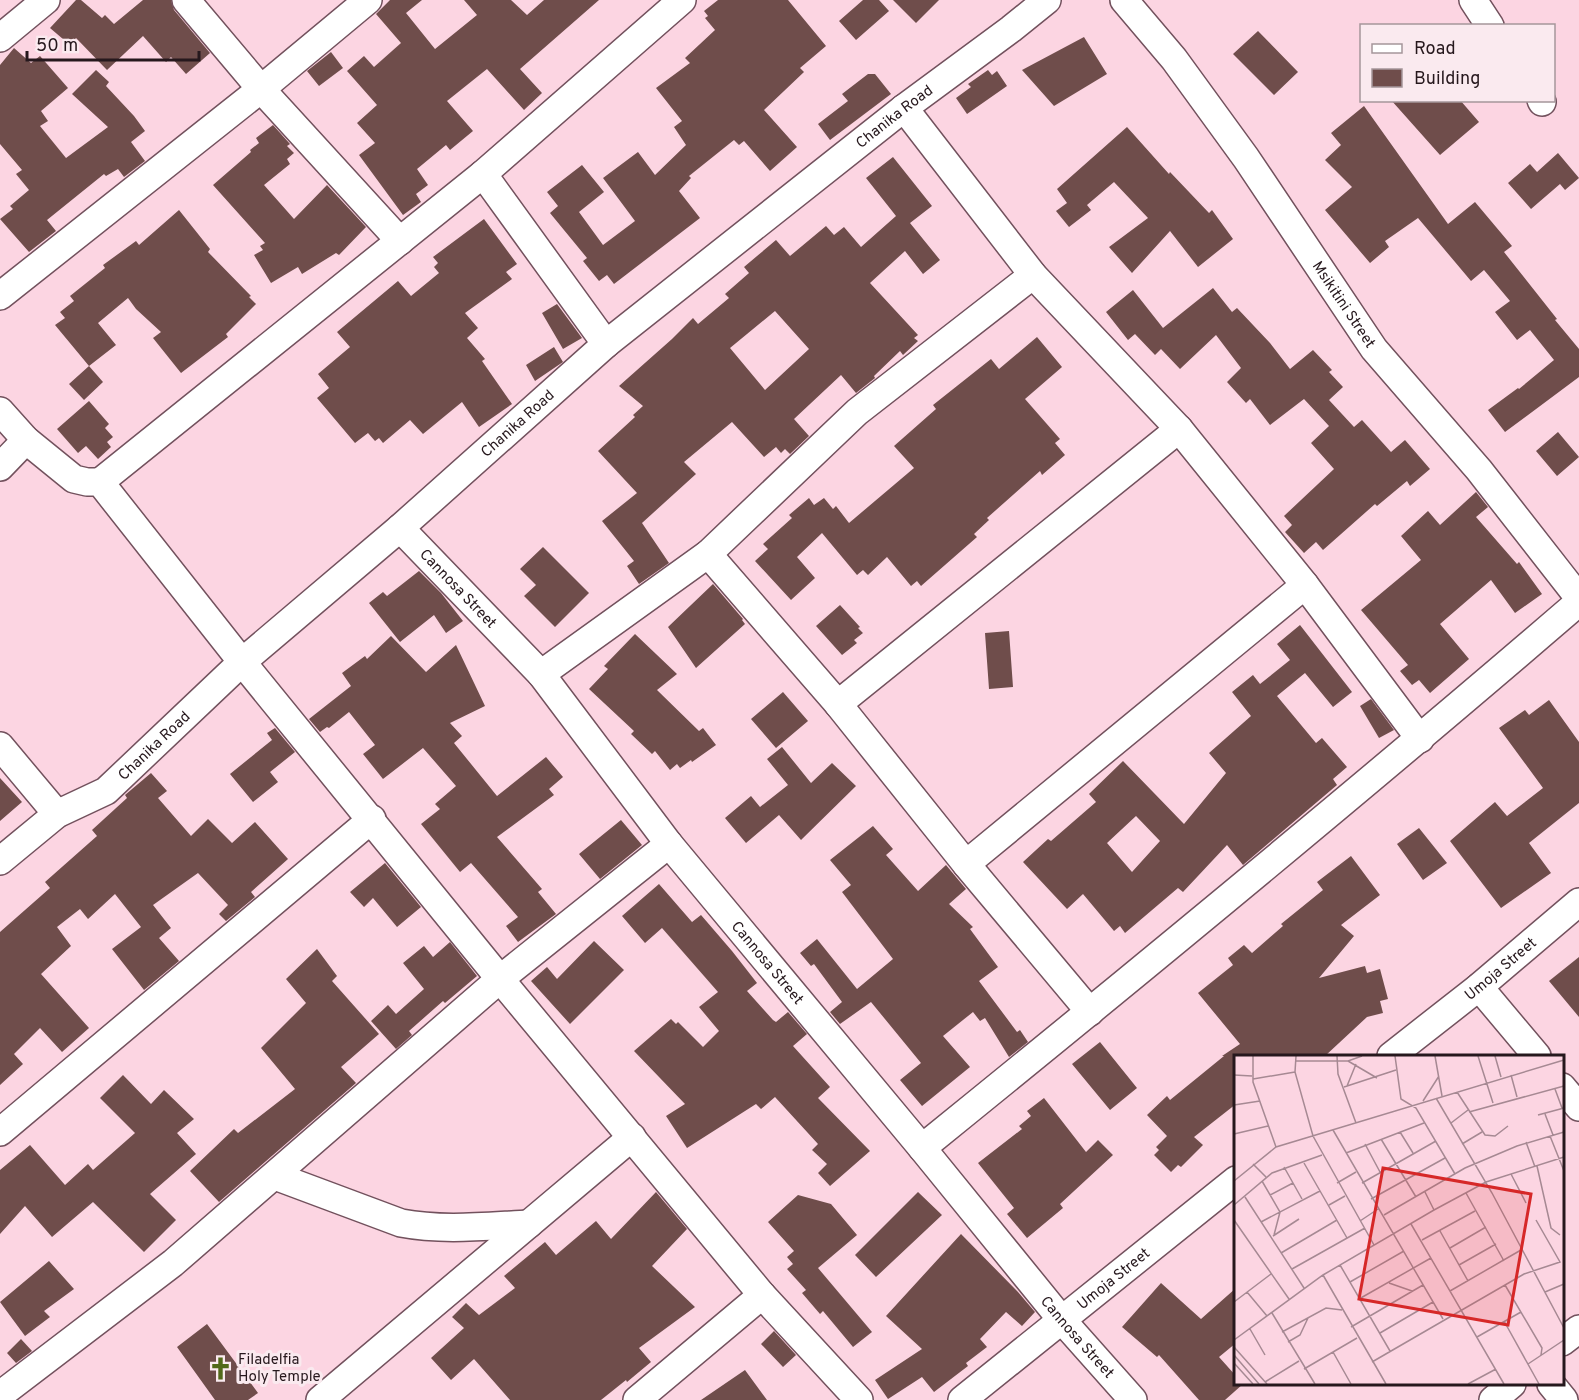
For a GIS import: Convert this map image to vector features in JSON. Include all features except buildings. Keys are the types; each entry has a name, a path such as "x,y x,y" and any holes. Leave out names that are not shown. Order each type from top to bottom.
{"street":[{"path":"0,38 46,0"},
{"path":"186,0 261,89 400,241"},
{"path":"0,296 261,89 368,0"},
{"path":"0,411 26,440 74,479 100,482 483,174 682,0"},
{"name":"Chanika Road","path":"0,861 57,814 106,790 242,662 400,528 606,344 904,108 1047,0"},
{"name":"Msikitini Street","path":"1124,0 1174,59 1246,158 1374,349 1479,470 1579,600"},
{"path":"1473,0 1489,24"},
{"path":"904,108 1033,275 1179,429 1305,585 1420,739"},
{"path":"483,174 606,344"},
{"path":"541,674 708,555 857,412 1033,275"},
{"path":"838,704 1179,429"},
{"path":"0,467 26,440"},
{"path":"100,482 242,662 500,979 762,1294 859,1400"},
{"name":"Cannosa Street","path":"400,528 541,674 669,844 1061,1319 1132,1400"},
{"path":"708,555 838,704 966,864 1090,1012"},
{"path":"966,864 1305,585"},
{"path":"922,1148 1420,739 1579,600"},
{"path":"0,746 57,814"},
{"path":"0,1132 372,819"},
{"path":"1,1398 173,1263 500,979 669,844"},
{"name":"Umoja Street","path":"1392,1055 1479,987 1579,902"},
{"path":"1479,987 1536,1055"},
{"path":"1564,1088 1579,1107"},
{"path":"320,1400 632,1137"},
{"path":"275,1176 401,1223 441,1228 529,1224"},
{"name":"Umoja Street","path":"962,1400 1234,1182"},
{"path":"637,1400 762,1294"},
{"path":"1564,1341 1579,1329"},
{"path":"1493,1400 1510,1385"},
{"path":"1553,1385 1564,1400"}],"place":[{"name":"Filadelfia Holy Temple","path":"220,1368"}]}
